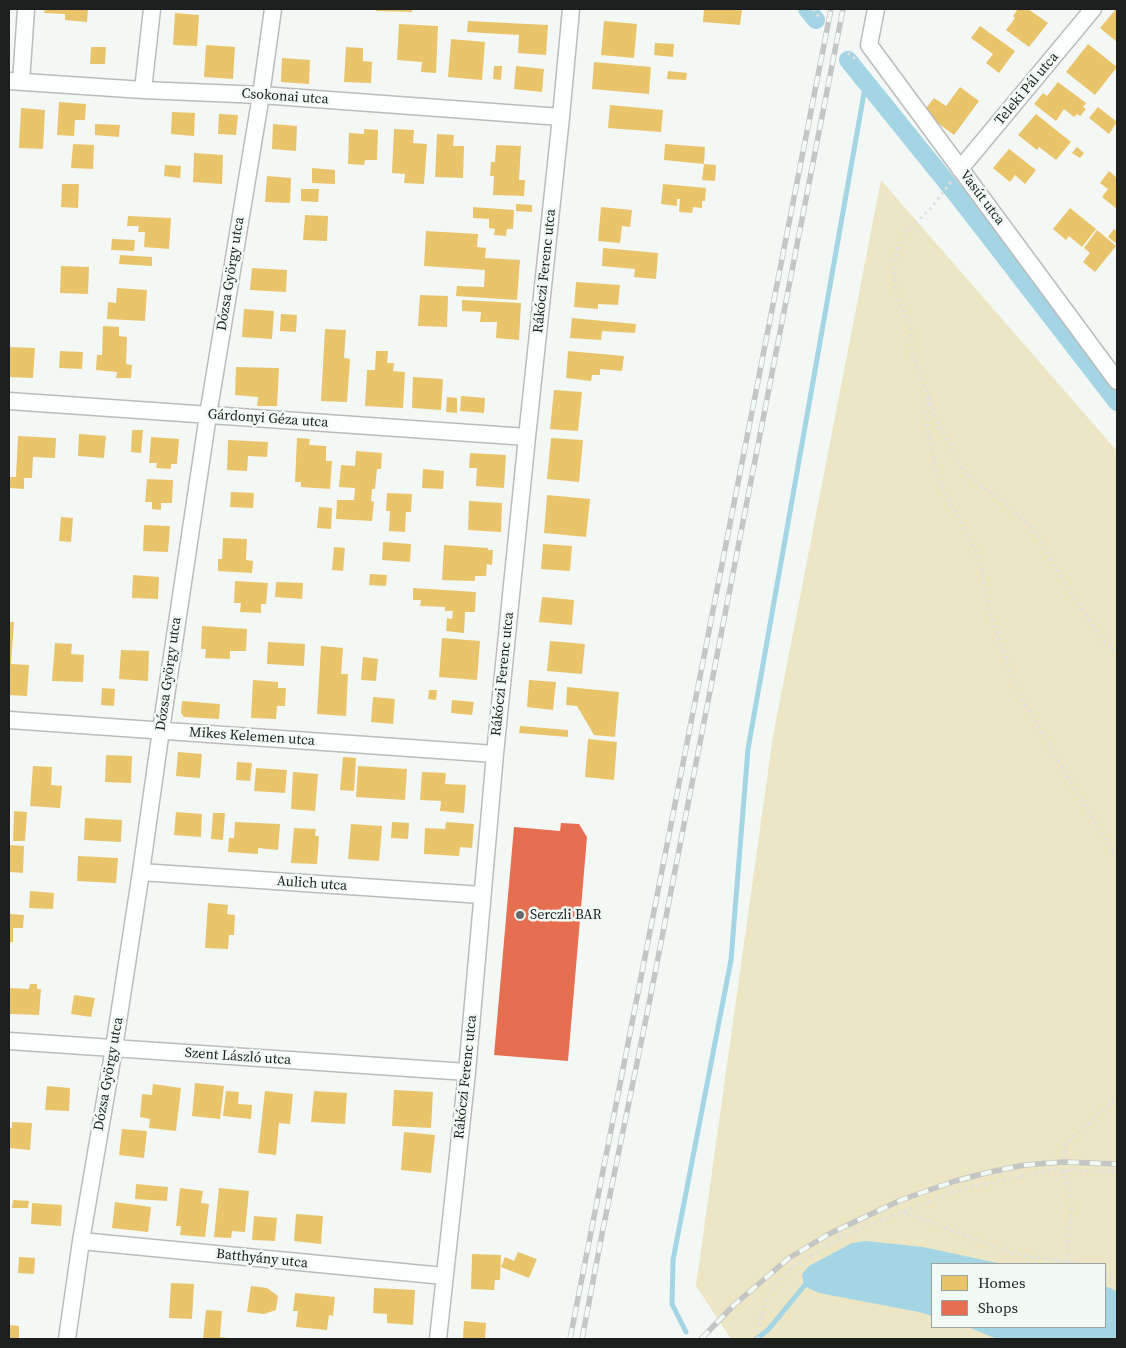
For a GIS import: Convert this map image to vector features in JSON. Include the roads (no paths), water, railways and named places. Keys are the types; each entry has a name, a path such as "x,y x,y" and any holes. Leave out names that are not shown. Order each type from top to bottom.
{"street":[{"path":"15,82 26,9"},
{"path":"143,90 152,9"},
{"name":"Dózsa György utca","path":"68,1339 81,1241 114,1048 141,872 208,414 274,9"},
{"name":"Rákóczi Ferenc utca","path":"438,1339 468,1072 495,754 571,9"},
{"name":"Vasút utca","path":"876,9 869,46 1117,381"},
{"name":"Teleki Pál utca","path":"960,170 1093,9"},
{"name":"Csokonai utca","path":"15,82 261,95 561,117"},
{"name":"Gárdonyi Géza utca","path":"9,401 527,437"},
{"name":"Mikes Kelemen utca","path":"9,720 495,754"},
{"name":"Aulich utca","path":"141,872 482,895"},
{"name":"Szent László utca","path":"9,1041 468,1072"},
{"name":"Batthyány utca","path":"81,1241 444,1276"}],"water":[{"path":"866,1241 923,1247 997,1263 931,1263 931,1316 819,1293 804,1286 802,1274 809,1266 852,1243"},
{"path":"1106,1286 1117,1291 1117,1339 997,1339 970,1328 1106,1328"}],"waterway":[{"path":"807,9 816,20"},
{"path":"848,60 957,195 1117,402"},
{"path":"686,1332 672,1304 673,1260 731,960 748,749 866,82"},
{"path":"756,1339 768,1330 804,1286"}],"railway":[{"path":"570,1339 831,9"},
{"path":"582,1339 843,9"},
{"path":"701,1339 734,1305 789,1258 829,1234 901,1200 955,1181 1024,1165 1064,1162 1117,1164"}],"place":[{"name":"Serczli BAR","path":"520,915"}]}
